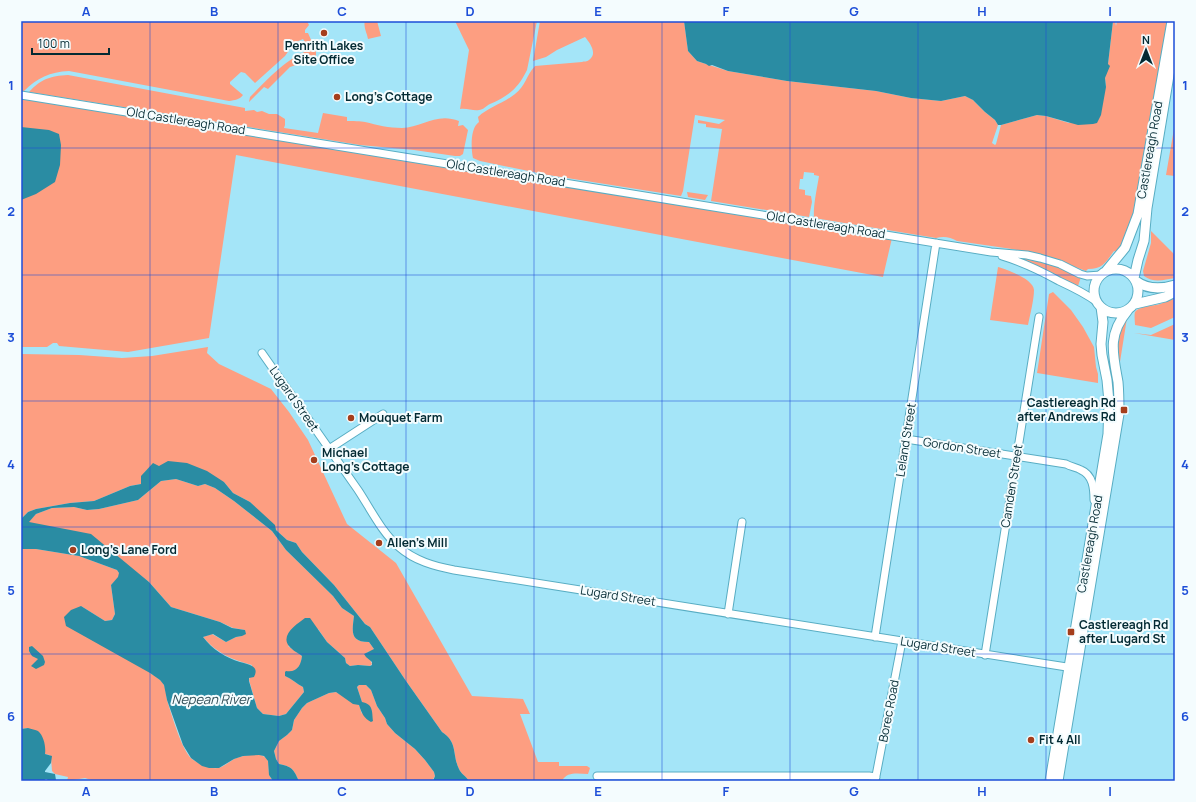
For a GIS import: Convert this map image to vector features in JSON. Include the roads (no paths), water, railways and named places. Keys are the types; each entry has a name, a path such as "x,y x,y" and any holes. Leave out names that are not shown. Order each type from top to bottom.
{"main road":[{"name":"Castlereagh Road","path":"1103,273 1125,248 1138,214 1172,21"},
{"name":"Castlereagh Road","path":"1135,279 1138,260 1144,241 1147,208 1175,39"},
{"path":"1135,279 1139,290 1137,300 1128,310 1121,313 1114,313 1107,311 1099,305 1095,298 1095,284 1103,273 1112,269 1124,270 1135,279 1140,284 1152,288 1167,288 1175,285"},
{"path":"1135,304 1165,297 1175,292"},
{"name":"Castlereagh Road","path":"1058,781 1095,514 1107,442 1109,414 1108,388 1102,355 1104,322 1099,305"},
{"name":"Castlereagh Road","path":"1050,781 1073,668 1119,414 1119,393 1113,352 1113,341 1118,324 1128,310"}],"street":[{"name":"Old Castlereagh Road","path":"21,95 991,252 1027,255 1060,264 1087,276 1103,273"},
{"name":"Leland Street","path":"875,637 936,243"},
{"name":"Old Castlereagh Road","path":"991,252 1021,262 1040,271 1082,292 1099,305"},
{"name":"Camden Street","path":"985,654 1039,317"},
{"name":"Lugard Street","path":"262,353 388,536 398,547 409,555 423,562 437,567 454,570 1073,668"},
{"path":"329,449 383,414"},
{"name":"Gordon Street","path":"906,439 1066,464 1086,472 1091,479 1094,492 1095,514"},
{"path":"728,614 742,522"},
{"name":"Borec Road","path":"876,779 902,641"},
{"path":"597,776 869,776 876,779"}],"water":[{"path":"684,21 1113,21 1108,64 1110,66 1105,78 1106,87 1101,115 1097,123 1078,125 1037,115 998,125 995,120 973,100 965,96 941,101 911,98 876,91 787,81 728,71 712,65 709,66 697,61 688,51"},
{"path":"21,127 49,130 59,134 61,145 60,165 55,182 36,194 21,200"},
{"name":"Nepean River","path":"168,461 187,463 207,471 224,482 233,493 250,502 275,525 276,530 287,540 296,543 302,552 334,585 365,624 370,627 442,732 453,744 459,769 469,781 433,781 435,776 434,772 415,749 395,733 387,724 377,706 371,690 366,685 359,685 357,687 362,702 368,704 371,708 373,721 371,722 361,711 359,705 353,704 336,692 329,693 307,703 302,708 294,720 292,730 279,741 274,751 279,764 292,769 299,781 273,781 269,775 268,761 264,756 243,756 234,759 219,768 202,766 191,758 183,745 167,700 164,685 160,680 66,626 64,617 71,610 81,606 105,621 112,620 115,614 111,585 118,577 119,573 117,570 79,556 36,549 21,549 21,519 28,512 36,509 70,503 94,501 130,486 141,484 141,476 153,463 159,466","holes":["176,479 198,486 205,484 215,488 272,531 286,550 333,596 342,608 354,616 353,631 355,638 363,642 369,642 374,649 364,654 372,662 372,665 350,666 346,663 345,658 327,642 310,618 305,618 291,630 287,638 289,646 302,656 301,662 296,670 285,672 285,676 303,687 304,692 286,714 279,716 263,714 257,708 249,681 249,678 255,676 255,668 225,655 215,649 203,637 213,634 226,642 246,634 245,630 232,628 220,622 171,607 149,582 91,534 29,522 36,514 52,508 74,507 87,510 99,509 138,500 161,481"]},
{"path":"32,646 43,656 45,662 44,665 36,669 31,666 38,659 32,656 29,651 29,647"},
{"path":"28,728 38,731 42,736 45,745 45,754 52,756 51,763 45,772 55,774 56,780 50,781 46,779 43,781 21,781 21,729"}],"place":[{"name":"Penrith Lakes Site Office","path":"324,33"},
{"name":"Long's Cottage","path":"337,97"},
{"name":"Castlereagh Rd after Andrews Rd","path":"1124,410"},
{"name":"Mouquet Farm","path":"351,418"},
{"name":"Michael Long's Cottage","path":"314,460"},
{"name":"Allen's Mill","path":"379,543"},
{"name":"Long's Lane Ford","path":"73,550"},
{"name":"Castlereagh Rd after Lugard St","path":"1071,632"},
{"name":"Fit 4 All","path":"1031,740"}]}
